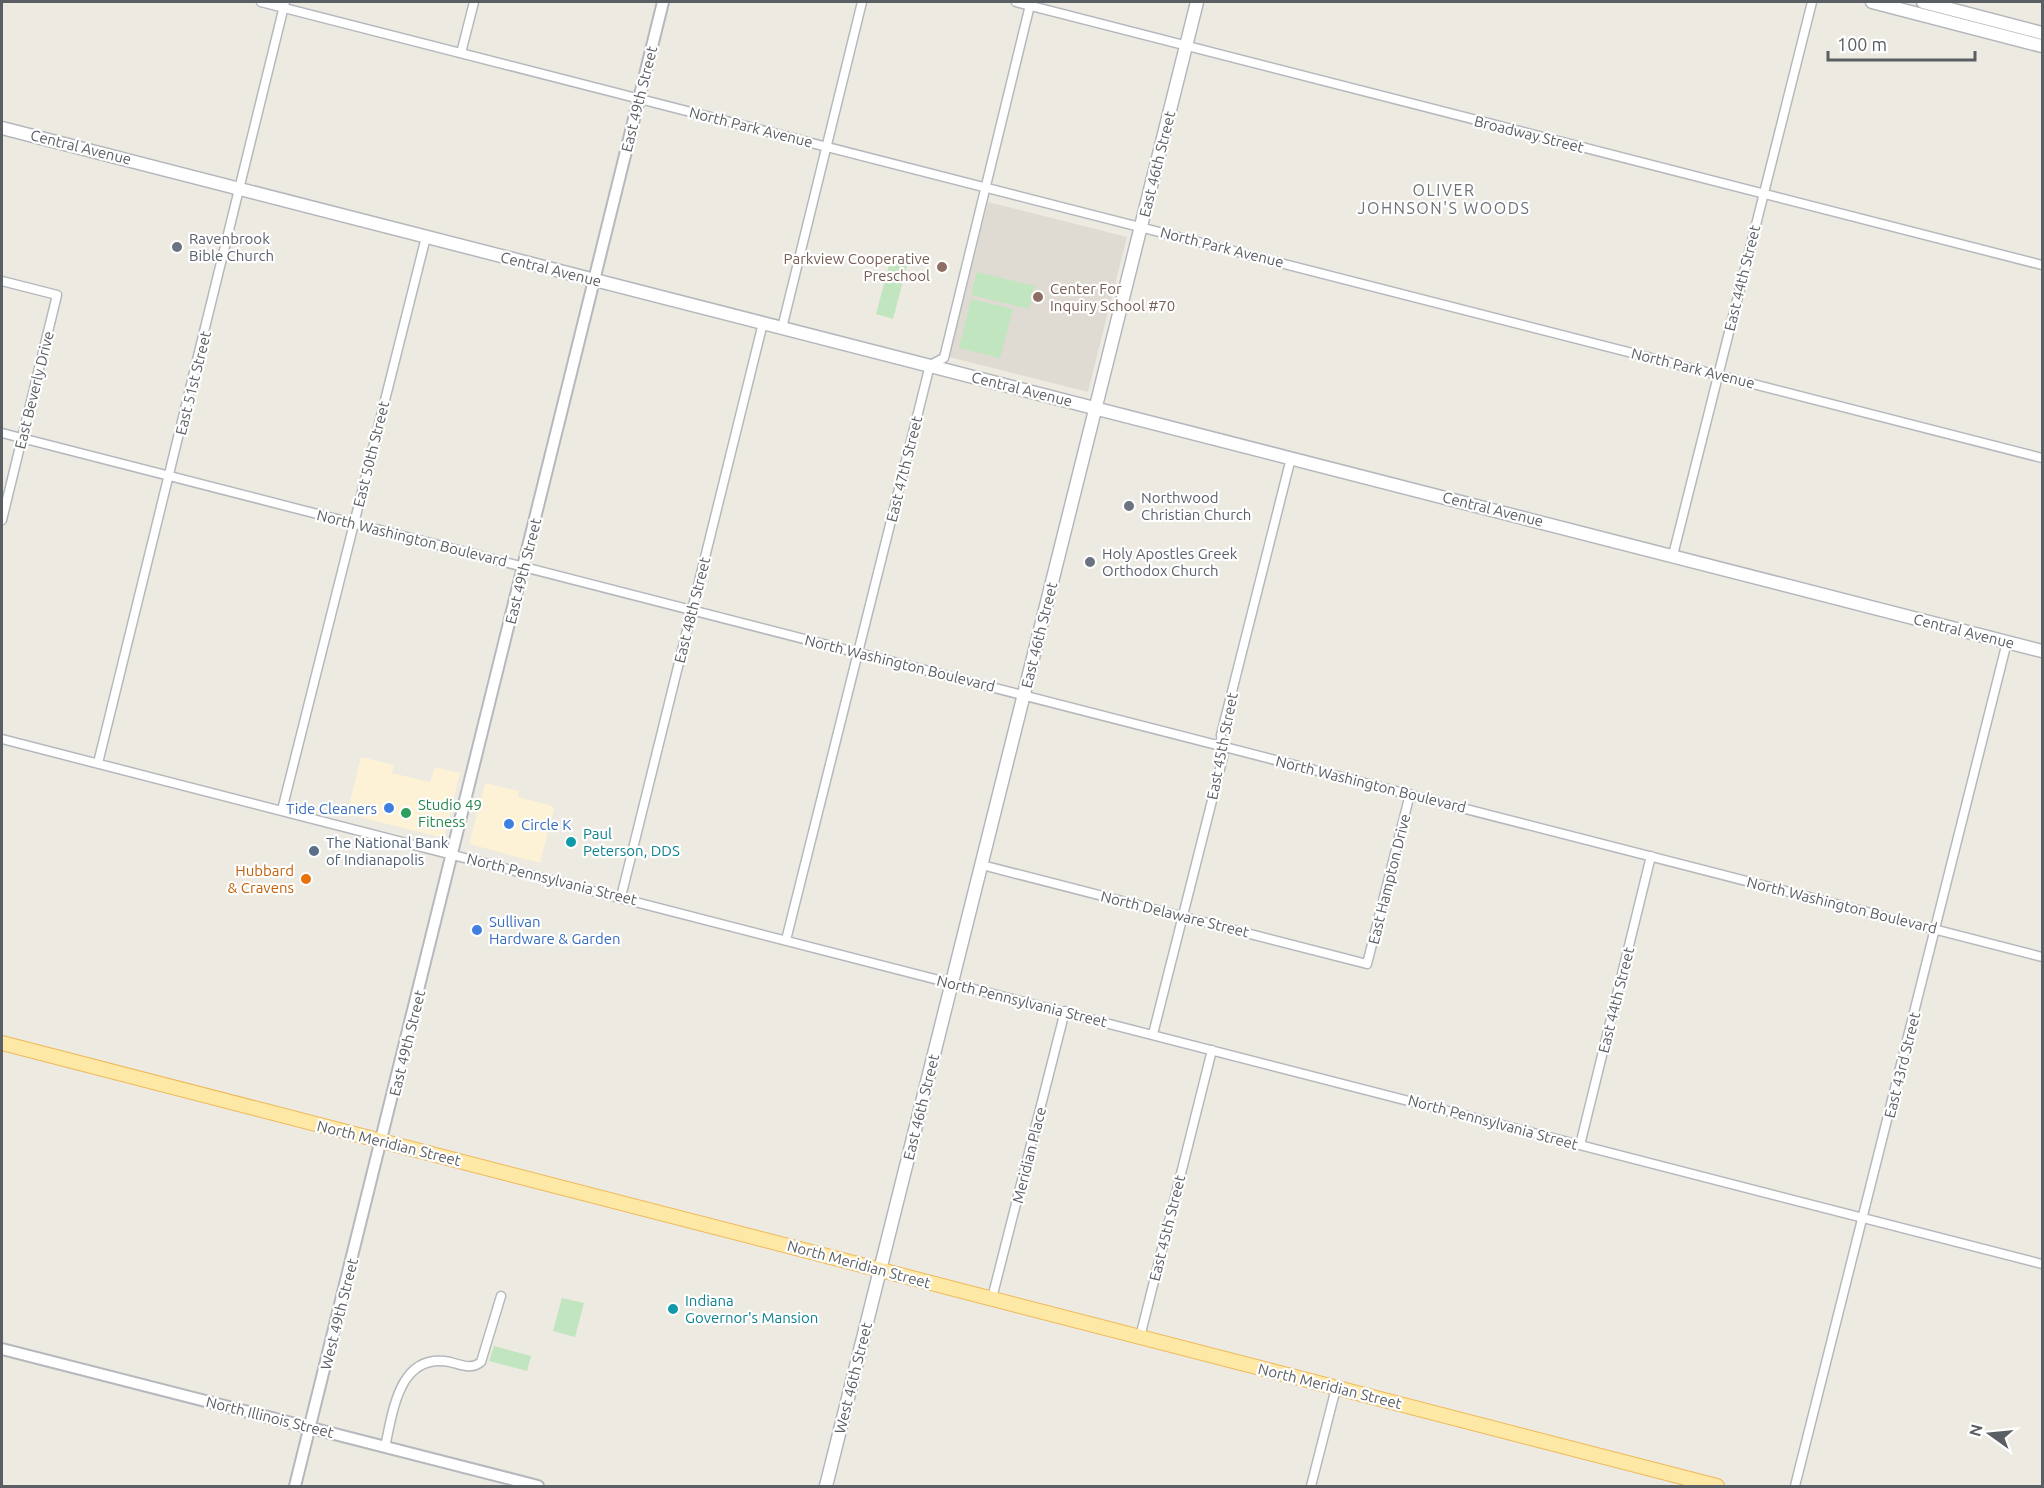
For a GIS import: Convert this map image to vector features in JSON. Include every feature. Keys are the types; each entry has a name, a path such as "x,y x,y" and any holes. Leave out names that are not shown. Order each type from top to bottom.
{"main road":[{"name":"East 46th Street","path":"880,1269 1197,2"},
{"path":"1872,2 2043,46"},
{"path":"1923,2 2043,33"},
{"name":"Central Avenue","path":"2,128 240,187 426,237 2043,651"},
{"name":"North Meridian Street","path":"2,1043 1717,1486"},
{"name":"West 46th Street","path":"826,1486 880,1269"}],"street":[{"name":"North Park Avenue","path":"261,2 285,4 461,53 2043,458"},
{"path":"461,53 474,2"},
{"name":"East 49th Street","path":"382,1141 663,2"},
{"path":"782,328 862,2"},
{"name":"Broadway Street","path":"1016,2 2043,265"},
{"name":"East 44th Street","path":"1672,555 1812,2"},
{"name":"East 51st Street","path":"98,763 285,4"},
{"name":"East 47th Street","path":"786,940 930,365 944,358 1030,5"},
{"name":"East 50th Street","path":"282,810 426,237"},
{"name":"East Beverly Drive","path":"2,281 57,295 2,519"},
{"name":"East 48th Street","path":"621,897 763,323"},
{"name":"North Washington Boulevard","path":"2,433 2043,957"},
{"name":"East 45th Street","path":"1153,1034 1223,757 1221,735 1291,458"},
{"name":"East 43rd Street","path":"1795,1486 2007,642"},
{"name":"North Pennsylvania Street","path":"2,739 2043,1264"},
{"name":"East Hampton Drive","path":"1367,964 1410,794"},
{"name":"East 44th Street","path":"1580,1145 1651,856"},
{"name":"North Delaware Street","path":"982,866 1367,964"},
{"name":"Meridian Place","path":"992,1298 1065,1011"},
{"name":"East 45th Street","path":"1140,1337 1212,1050"},
{"name":"West 49th Street","path":"295,1486 382,1141"},
{"path":"385,1447 399,1390 405,1378 420,1366 432,1362 447,1362 470,1367 481,1362 501,1296"},
{"name":"North Illinois Street","path":"2,1349 538,1486"},
{"path":"1311,1486 1336,1388"}],"shaded area":[{"name":"Center For Inquiry School #70","path":"988,202 1127,237 1088,392 949,357"},
{"path":"361,757 394,765 392,773 430,782 435,767 460,773 444,838 347,814"},
{"path":"485,783 519,791 518,797 552,806 554,809 540,863 469,844"}],"green space":[{"path":"890,261 907,266 893,319 876,314"},
{"path":"977,272 1035,286 1029,309 971,295"},
{"path":"971,299 1013,309 1000,358 959,348"},
{"path":"562,1298 584,1303 575,1337 553,1331"},
{"path":"494,1346 531,1356 527,1371 489,1361"}],"place":[{"name":"Ravenbrook Bible Church","path":"177,247"},
{"name":"Parkview Cooperative Preschool","path":"942,267"},
{"name":"Center For Inquiry School #70","path":"1038,297"},
{"name":"Northwood Christian Church","path":"1129,506"},
{"name":"Holy Apostles Greek Orthodox Church","path":"1090,562"},
{"name":"Tide Cleaners","path":"389,808"},
{"name":"Studio 49 Fitness","path":"406,813"},
{"name":"Circle K","path":"509,824"},
{"name":"Paul Peterson, DDS","path":"571,842"},
{"name":"The National Bank of Indianapolis","path":"314,851"},
{"name":"Hubbard & Cravens","path":"306,879"},
{"name":"Sullivan Hardware & Garden","path":"477,930"},
{"name":"Indiana Governor's Mansion","path":"673,1309"}],"district":[{"name":"OLIVER JOHNSON'S WOODS","path":"1444,199"}]}
